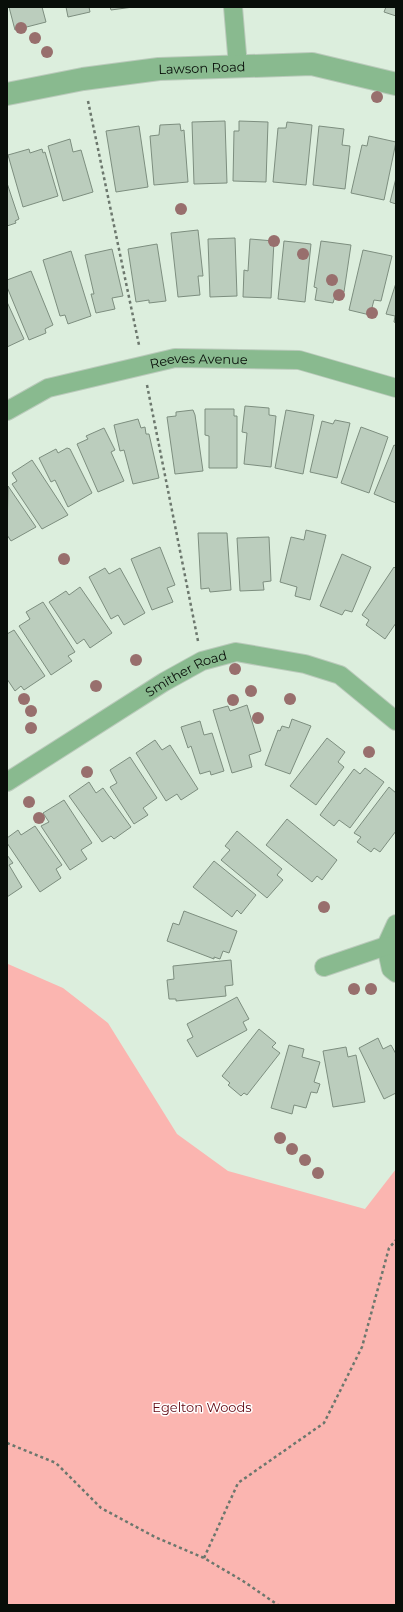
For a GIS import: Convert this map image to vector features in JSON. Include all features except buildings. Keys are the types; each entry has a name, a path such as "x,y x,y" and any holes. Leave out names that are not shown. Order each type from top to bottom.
{"street":[{"path":"233,7 238,66"},
{"name":"Lawson Road","path":"7,94 83,79 158,69 312,64 396,84"},
{"name":"Reeves Avenue","path":"7,411 48,388 175,358 299,360 396,388"},
{"name":"Smither Road","path":"7,782 164,682 202,661 236,652 305,664 340,675 396,721"},
{"path":"396,924 386,946 391,969 396,973"},
{"path":"324,967 386,946"}],"path":[{"path":"204,1558 238,1483 324,1423 362,1347 390,1248 396,1240"},
{"path":"7,1443 56,1463 100,1508 155,1537 204,1558 243,1580 278,1605"}],"green space":[{"name":"Egelton Woods","path":"8,964 63,988 108,1023 177,1134 228,1171 365,1209 396,1169 396,1605 7,1605"}]}
